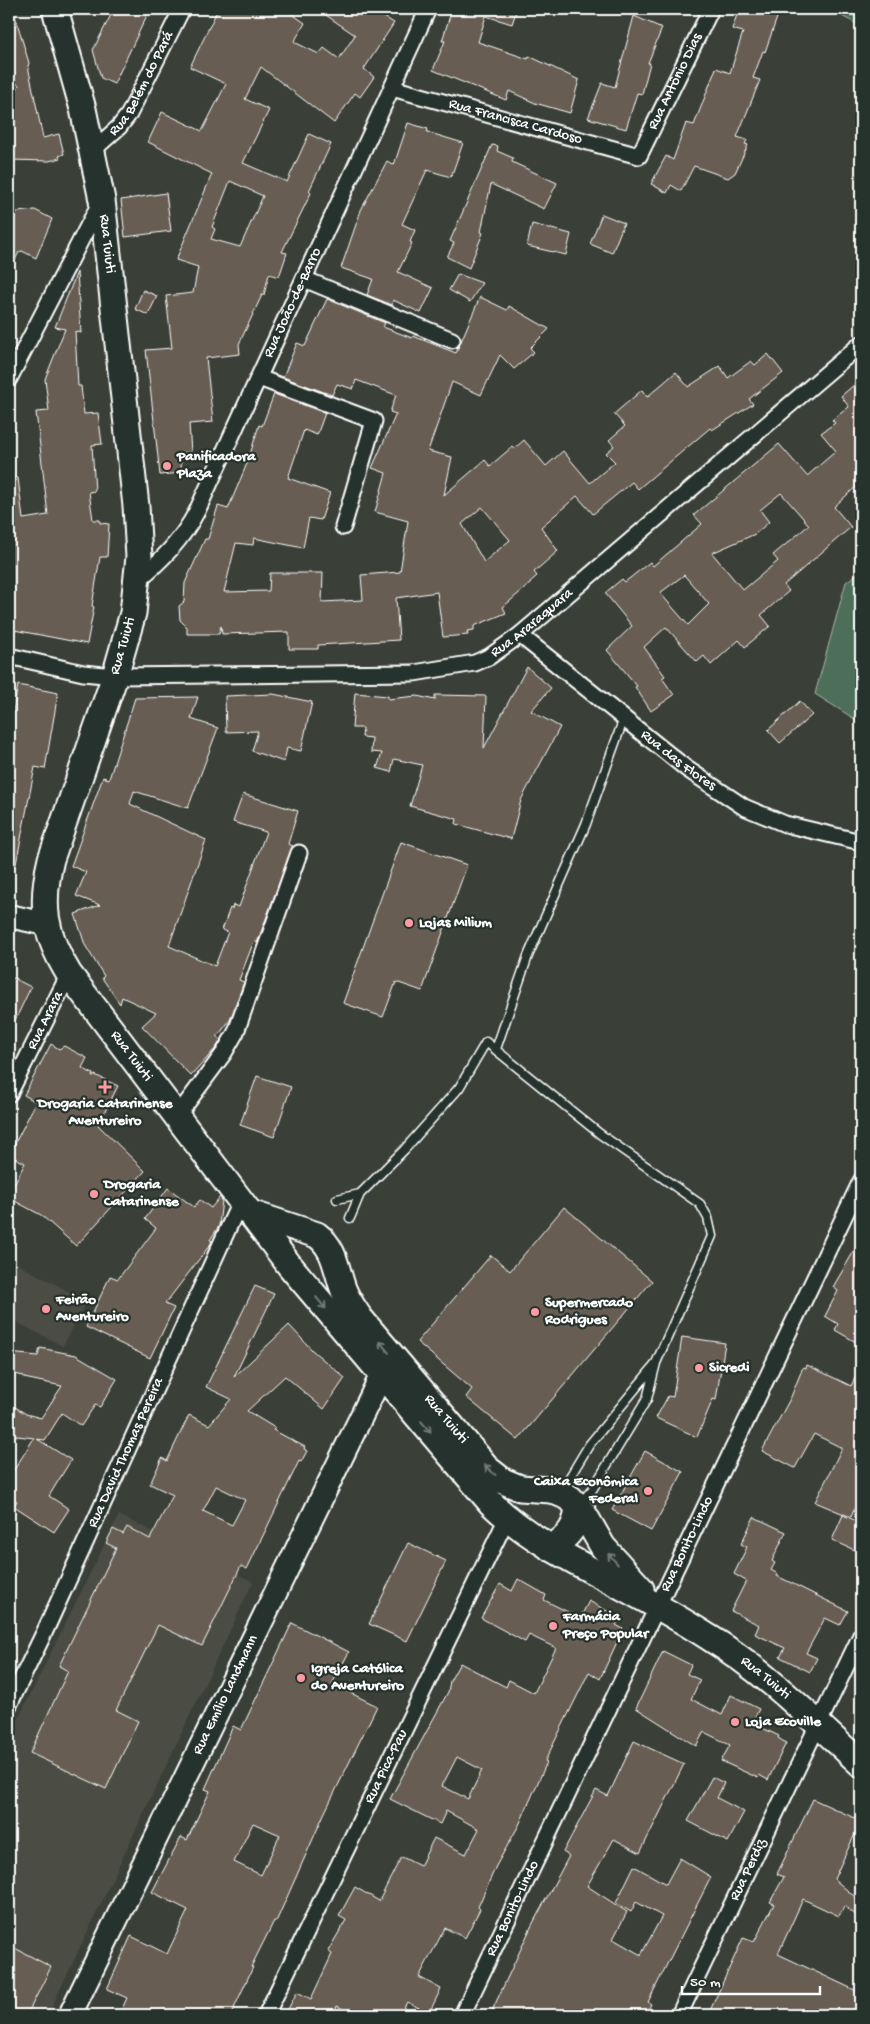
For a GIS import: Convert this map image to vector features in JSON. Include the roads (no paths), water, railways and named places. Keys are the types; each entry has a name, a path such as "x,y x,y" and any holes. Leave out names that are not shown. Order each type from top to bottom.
{"main road":[{"name":"Rua Tuiuti","path":"56,9 92,151 102,200 136,506 139,557 133,613 115,676 51,859 45,883 46,924 51,942 69,974 290,1266 470,1481 506,1518 550,1548 658,1607 741,1658 861,1764"},
{"path":"246,1207 317,1235"},
{"name":"Rua Tuiuti","path":"317,1235 326,1241 332,1250 344,1290 360,1318 489,1470 503,1481 520,1488 569,1499 603,1547 658,1607"},
{"path":"290,1266 292,1255 299,1245 317,1235"},
{"path":"550,1548 567,1537 573,1530 569,1499"}],"street":[{"name":"Rua Belém do Pará","path":"92,151 119,127 129,114 182,9"},
{"name":"Rua João-de-Barro","path":"137,581 174,548 188,528 428,9"},
{"name":"Rua Antônio Dias","path":"639,156 711,9"},
{"name":"Rua Francisca Cardoso","path":"392,88 639,156"},
{"path":"9,379 102,200"},
{"path":"304,279 452,340"},
{"name":"Rua Araraquara","path":"9,656 83,673 115,676 414,672 474,663 489,657 520,635 861,344"},
{"path":"259,378 374,421 344,527"},
{"name":"Rua das Flores","path":"520,635 714,789 744,808 785,824 861,842"},
{"path":"178,1116 224,1053 236,1032 299,853"},
{"path":"9,916 46,924"},
{"name":"Rua Arara","path":"9,1094 69,974"},
{"name":"Rua Bonito-Lindo","path":"462,2015 861,1180"},
{"name":"Rua David Thomas Pereira","path":"9,1705 246,1207"},
{"name":"Rua Emílio Landmann","path":"70,2015 382,1374"},
{"name":"Rua Pica-Pau","path":"266,2015 506,1518"},
{"name":"Rua Perdiz","path":"680,2015 861,1635"}],"lane":[{"path":"496,1049 528,956 586,824 624,718"},
{"path":"350,1218 360,1194 404,1150 459,1088 486,1042 600,1134 700,1204 708,1218 712,1236 656,1363 647,1399 592,1490 569,1499"},
{"path":"337,1199 360,1194"},
{"path":"569,1499 589,1445 656,1363"}],"place":[{"name":"Panificadora Plaza","path":"167,466"},
{"name":"Lojas Milium","path":"409,923"},
{"name":"Drogaria Catarinense Aventureiro","path":"105,1087"},
{"name":"Drogaria Catarinense","path":"94,1194"},
{"name":"Feirão Aventureiro","path":"46,1309"},
{"name":"Supermercado Rodrigues","path":"535,1312"},
{"name":"Sicredi","path":"699,1368"},
{"name":"Caixa Econômica Federal","path":"648,1491"},
{"name":"Farmácia Preço Popular","path":"553,1626"},
{"name":"Igreja Católica do Aventureiro","path":"301,1678"},
{"name":"Loja Ecoville","path":"735,1722"}]}
